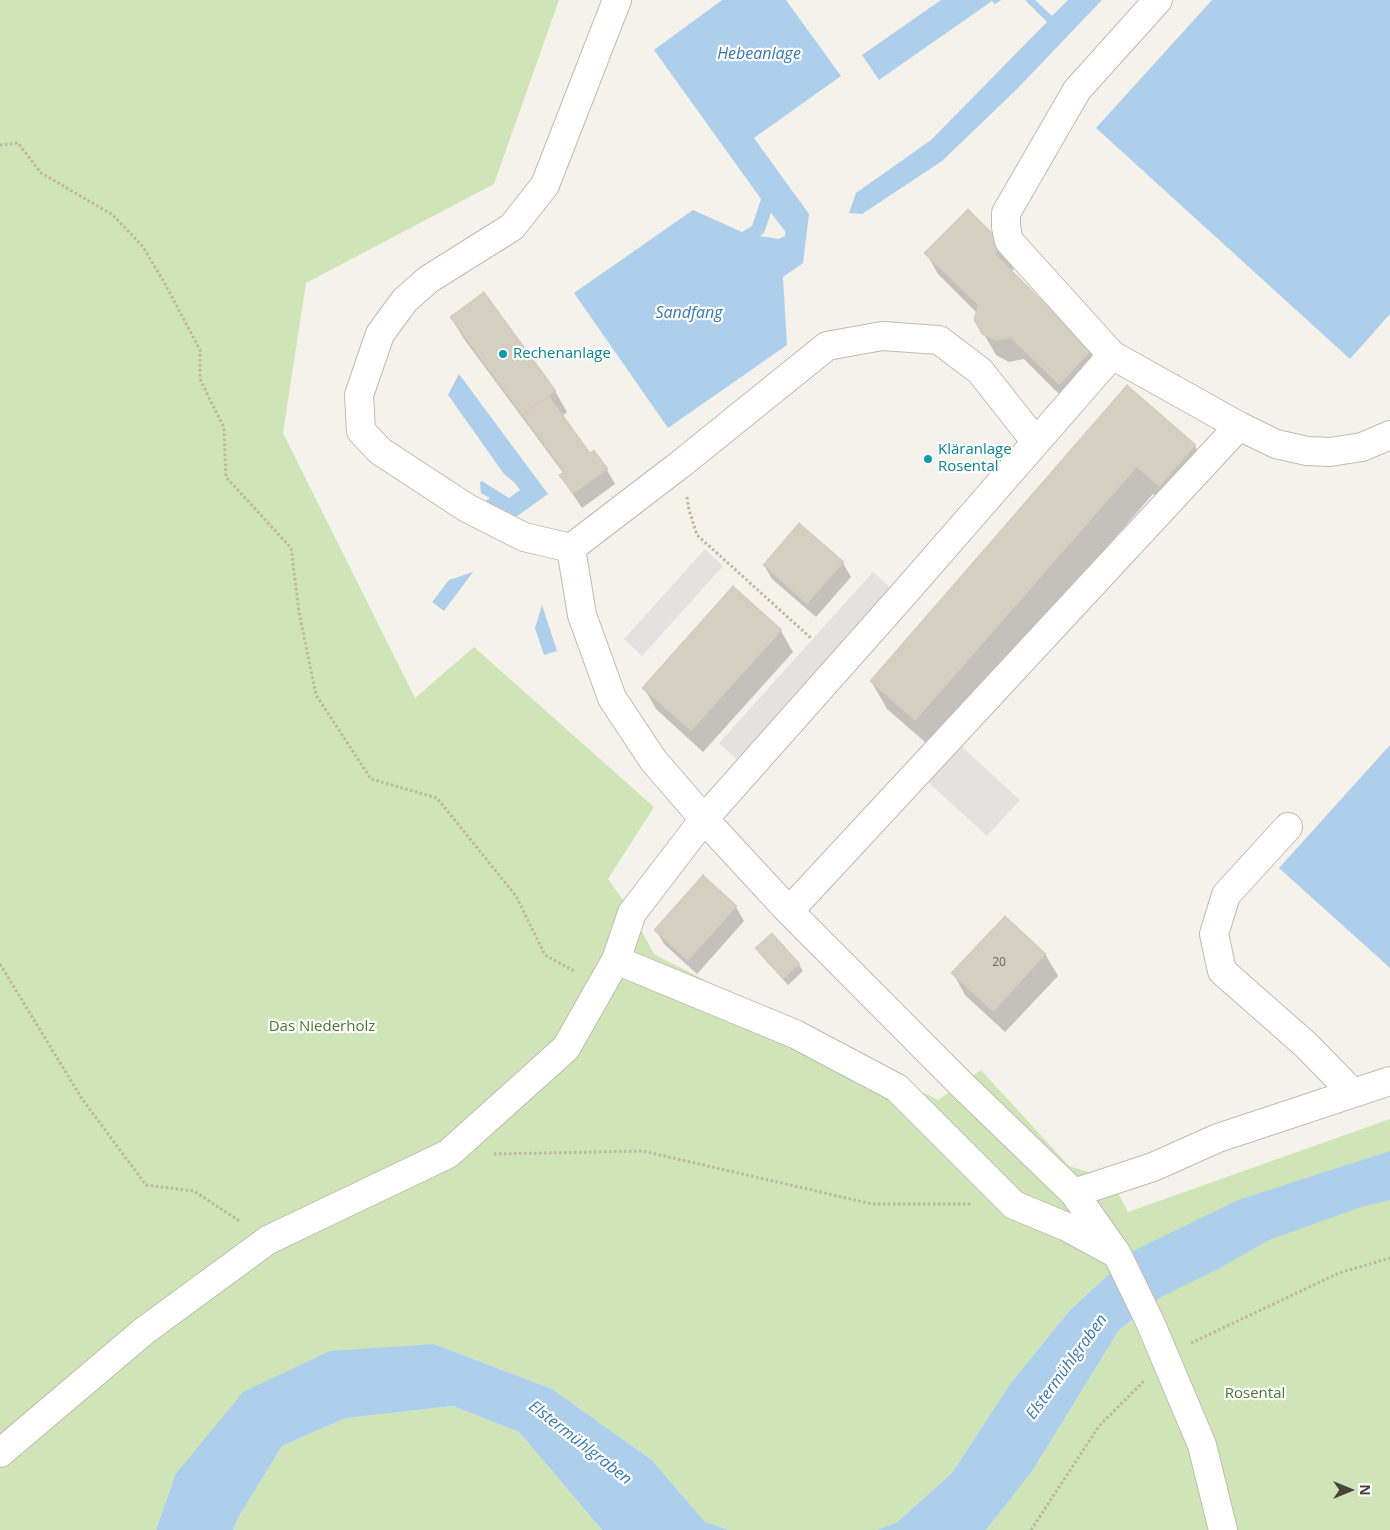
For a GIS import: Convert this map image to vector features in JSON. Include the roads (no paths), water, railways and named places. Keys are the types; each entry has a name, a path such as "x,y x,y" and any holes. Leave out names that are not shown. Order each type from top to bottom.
{"lane":[{"path":"571,548 524,536 467,508 380,451 361,431 359,395 380,334 405,300 429,279 512,227 545,185 617,0"},
{"path":"1158,0 1077,90 1006,213 1008,241 1112,355 1239,426 1276,444 1330,452 1362,447 1390,435"},
{"path":"571,548 682,463 827,346 882,336 939,340 980,372 1036,442"},
{"path":"0,1453 144,1331 268,1240 448,1154 566,1048 616,960 632,913 704,819 908,590 1112,355"},
{"path":"789,911 1239,426"},
{"path":"571,548 582,614 612,698 653,760 704,819 789,911 960,1084 1074,1193 1117,1254 1150,1322 1202,1445 1223,1530"},
{"path":"1288,827 1226,896 1214,934 1222,971 1306,1045 1353,1093"},
{"path":"616,960 795,1034 897,1088 1014,1204 1067,1227 1117,1254"},
{"path":"1074,1193 1153,1167 1218,1138 1390,1081"}],"water":[{"name":"Sandfang","path":"722,0 786,0 841,76 754,138 809,214 803,263 783,277 787,345 668,428 574,293 693,210 742,232 752,226 761,199 654,50","holes":["771,213 785,231 785,236 779,239 760,236 764,233"]},
{"path":"941,0 1001,0 995,4 992,1 879,80 862,55"},
{"path":"1025,0 1035,0 1052,16 1068,0 1102,0 1017,89 942,161 862,214 849,213 856,193 931,140 1047,22"},
{"path":"1212,0 1390,0 1390,314 1350,359 1096,128"},
{"path":"459,374 548,494 513,519 496,514 502,509 495,513 483,502 490,498 481,493 480,482 482,481 509,498 520,490 504,474 448,395"},
{"path":"473,572 444,611 432,602 449,580"},
{"path":"542,605 557,651 544,655 535,628"},
{"path":"1390,745 1390,968 1279,868"},
{"name":"Elstermühlgraben","path":"1390,1151 1390,1200 1361,1207 1269,1240 1218,1269 1161,1297 1119,1330 1033,1470 986,1530 876,1530 896,1523 952,1473 1010,1384 1069,1311 1135,1250 1238,1200"},
{"name":"Elstermühlgraben","path":"434,1344 552,1389 652,1460 705,1522 730,1530 602,1530 519,1432 453,1406 346,1418 282,1446 238,1518 233,1530 156,1530 175,1475 243,1392 330,1351"}],"place":[{"name":"Rechenanlage","path":"503,354"},
{"name":"Kläranlage Rosental","path":"928,459"}],"water label":[{"name":"Hebeanlage","path":"759,54"}],"park label":[{"name":"Das Niederholz","path":"322,1027"},
{"name":"Rosental","path":"1255,1394"}]}
